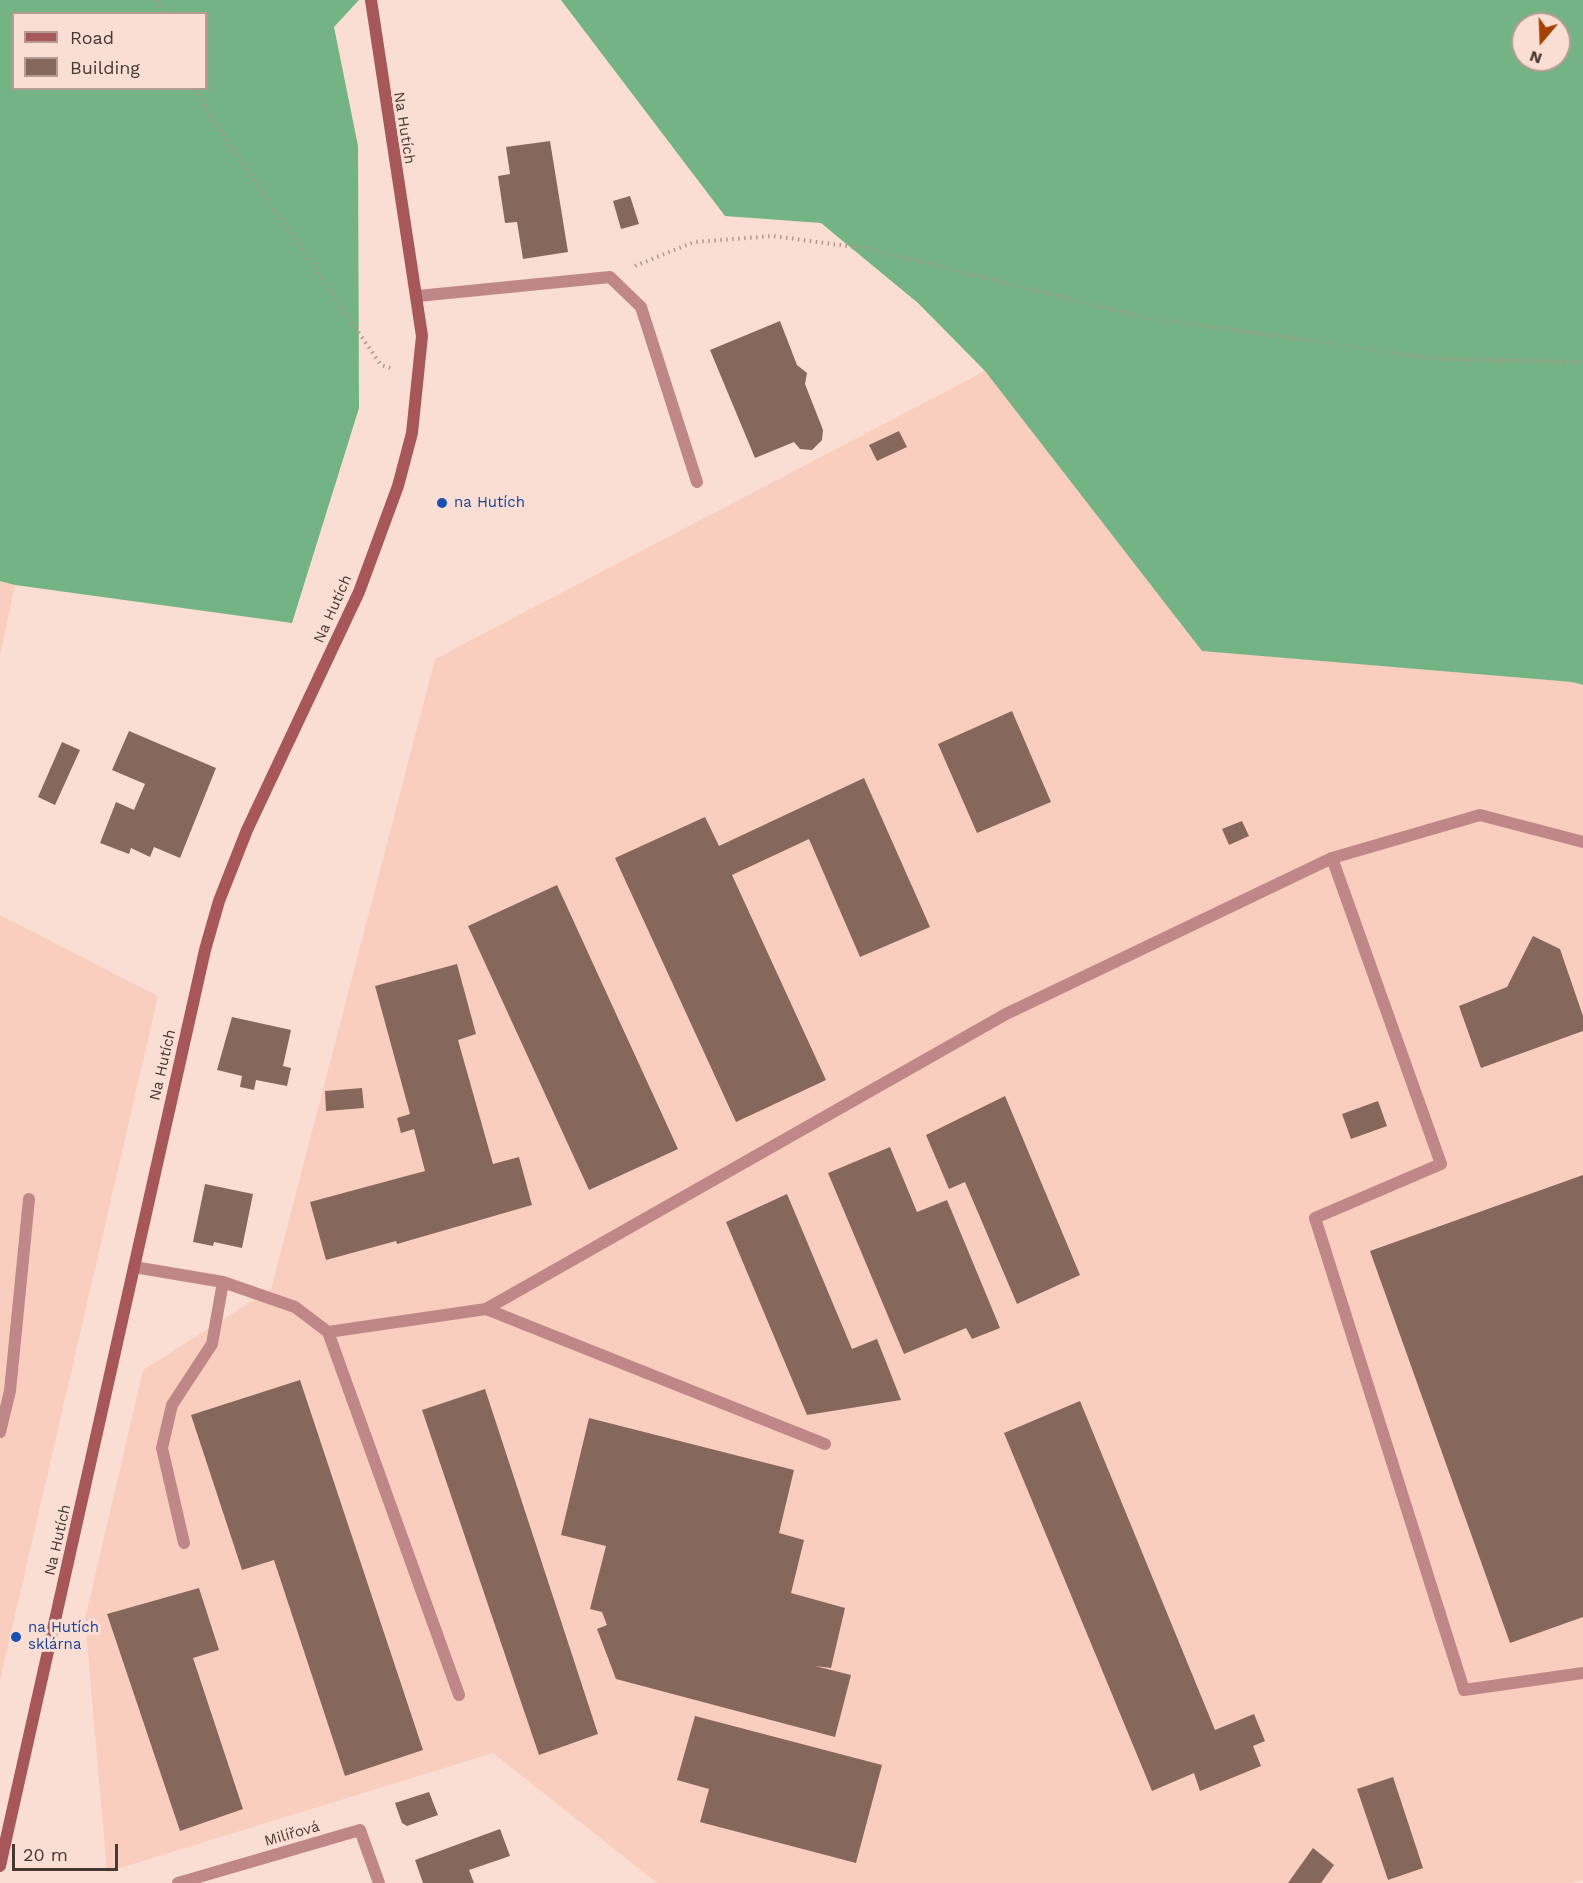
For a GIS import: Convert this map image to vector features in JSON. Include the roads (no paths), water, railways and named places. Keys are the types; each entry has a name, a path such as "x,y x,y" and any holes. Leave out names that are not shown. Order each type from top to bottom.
{"street":[{"name":"Na Hutích","path":"0,1866 202,961 219,901 247,830 359,592 398,486 412,433 422,336 418,296 390,138 371,0"},
{"path":"418,296 610,277 641,307 697,482"},
{"path":"328,1332 486,1309 1006,1014 1332,858 1480,815 1583,842"},
{"path":"1332,858 1441,1164 1315,1218 1464,1690 1583,1673"},
{"path":"0,1432 10,1391 29,1199"},
{"path":"134,1267 224,1282 295,1307 328,1332 459,1695"},
{"path":"184,1543 162,1448 172,1405 212,1344 224,1282"},
{"path":"486,1309 825,1444"},
{"name":"Milířová","path":"178,1883 360,1830 379,1883"}],"place":[{"name":"na Hutích","path":"442,503"},
{"name":"na Hutích sklárna","path":"16,1637"}]}
